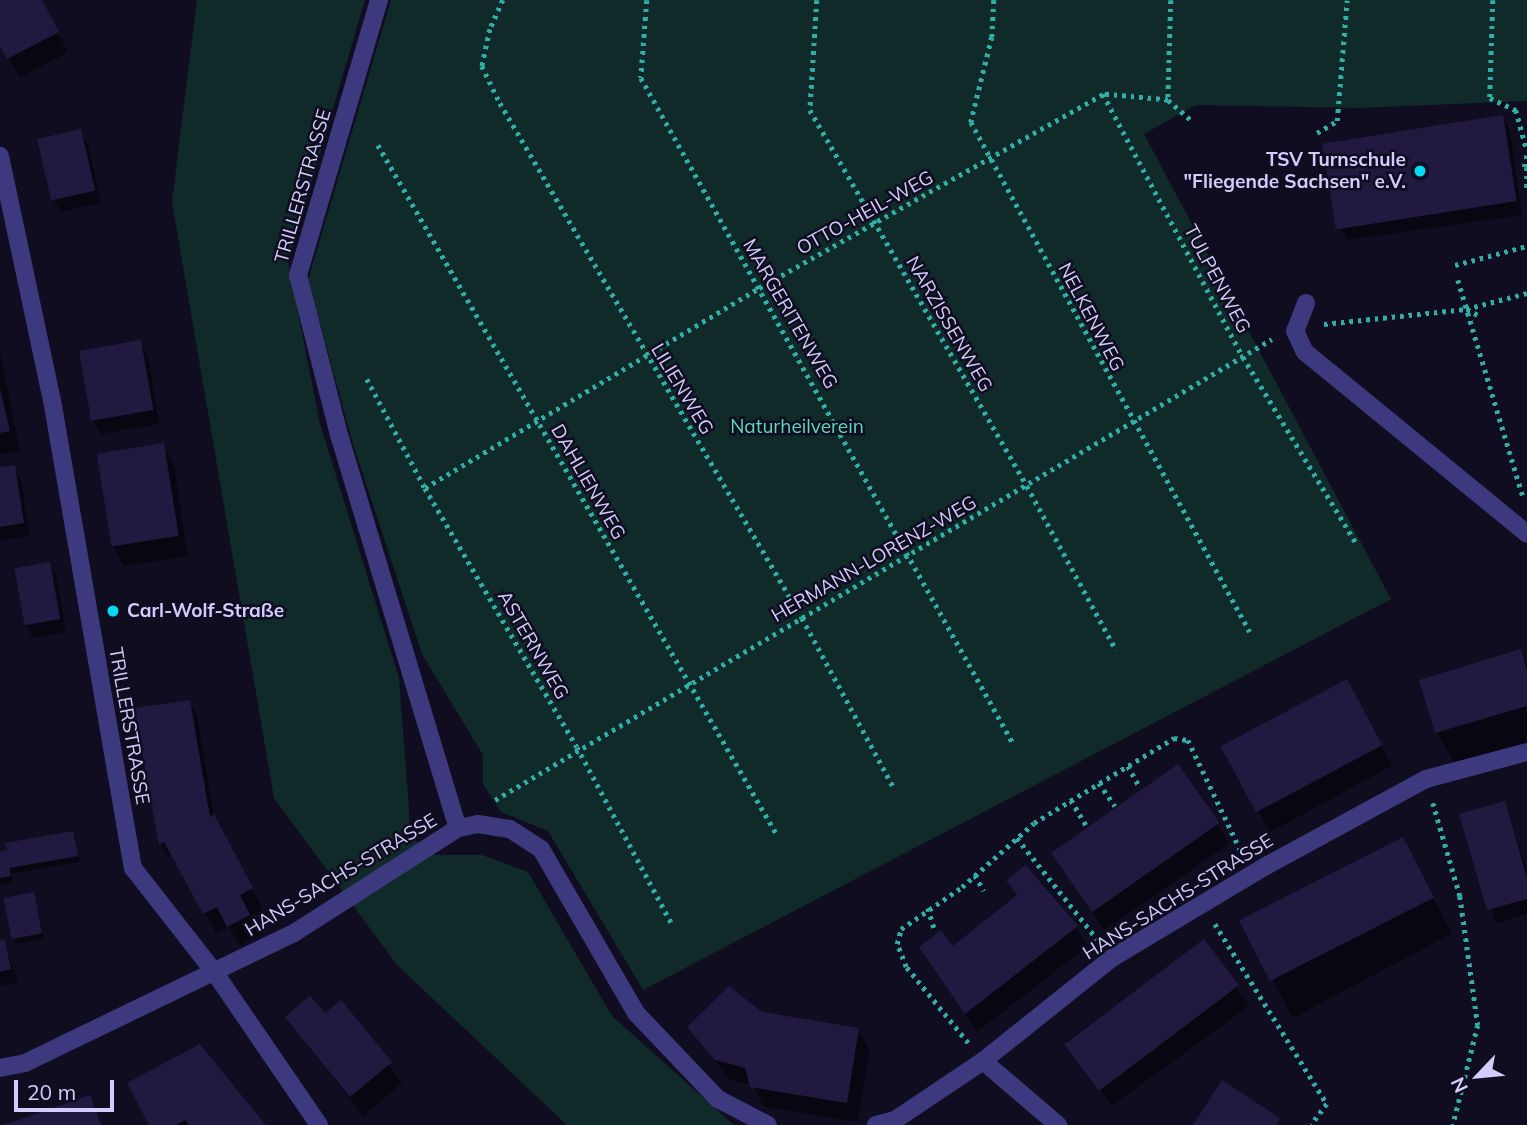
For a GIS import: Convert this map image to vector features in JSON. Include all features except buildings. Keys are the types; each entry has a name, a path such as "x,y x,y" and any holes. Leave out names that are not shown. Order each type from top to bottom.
{"street":[{"name":"TRILLERSTRASSE","path":"379,0 298,275 340,438 458,828"},
{"name":"TRILLERSTRASSE","path":"0,156 52,400 133,868 215,973 319,1125"},
{"path":"1306,303 1295,331 1305,352 1527,534"},
{"name":"HANS-SACHS-STRASSE","path":"876,1125 895,1120 983,1061 1112,958 1253,874 1426,779 1527,752"},
{"name":"HANS-SACHS-STRASSE","path":"215,973 294,933 458,828 478,824 510,830 541,849 636,1013 719,1099 768,1125"},
{"path":"0,1068 25,1063 215,973"},
{"path":"983,1061 1058,1125"}],"path":[{"name":"LILIENWEG","path":"503,0 490,29 482,66 646,356 802,618 894,786"},
{"name":"MARGERITENWEG","path":"647,0 641,78 910,553 1013,743"},
{"name":"NARZISSENWEG","path":"817,0 810,110 1027,486 1116,650"},
{"name":"NELKENWEG","path":"994,0 992,37 971,122 1132,423 1250,632"},
{"path":"1168,100 1171,0"},
{"path":"1317,133 1337,121 1347,0"},
{"path":"1493,0 1490,98 1516,110 1527,153 1527,190"},
{"name":"OTTO-HEIL-WEG","path":"425,488 538,423 759,288 1103,94"},
{"path":"1103,94 1168,100 1192,121"},
{"name":"TULPENWEG","path":"1103,94 1243,357 1356,542"},
{"name":"DAHLIENWEG","path":"377,145 776,833"},
{"path":"1455,265 1527,246"},
{"path":"1458,280 1527,510"},
{"name":"HERMANN-LORENZ-WEG","path":"478,824 499,794 1027,486 1243,357 1266,340 1329,323 1466,309 1527,293"},
{"path":"1466,309 1478,314"},
{"name":"ASTERNWEG","path":"367,379 425,488 577,747 673,926"},
{"path":"983,1061 906,967 897,944 901,929 975,875 1017,838 1071,800 1174,738 1188,740 1253,874"},
{"path":"1128,766 1139,786"},
{"path":"1426,779 1460,897 1478,1025 1453,1125"},
{"path":"1099,783 1115,806"},
{"path":"1071,800 1086,824"},
{"path":"1017,838 1112,958"},
{"path":"975,875 984,891"},
{"path":"1202,904 1326,1104 1311,1125"},
{"path":"928,908 935,931"}],"green space":[{"path":"197,0 365,0 288,262 320,424 399,678 411,836 432,855 482,855 528,872 612,1016 734,1125 567,1125 397,965 274,798 172,202"},
{"name":"Naturheilverein","path":"391,0 1527,0 1527,101 1358,108 1196,105 1144,134 1391,599 643,990 548,831 501,812 483,784 483,755 422,654 353,444 308,280"}],"place":[{"name":"TSV Turnschule \"Fliegende Sachsen\" e.V.","path":"1420,171"},
{"name":"Carl-Wolf-Straße","path":"113,611"}]}
